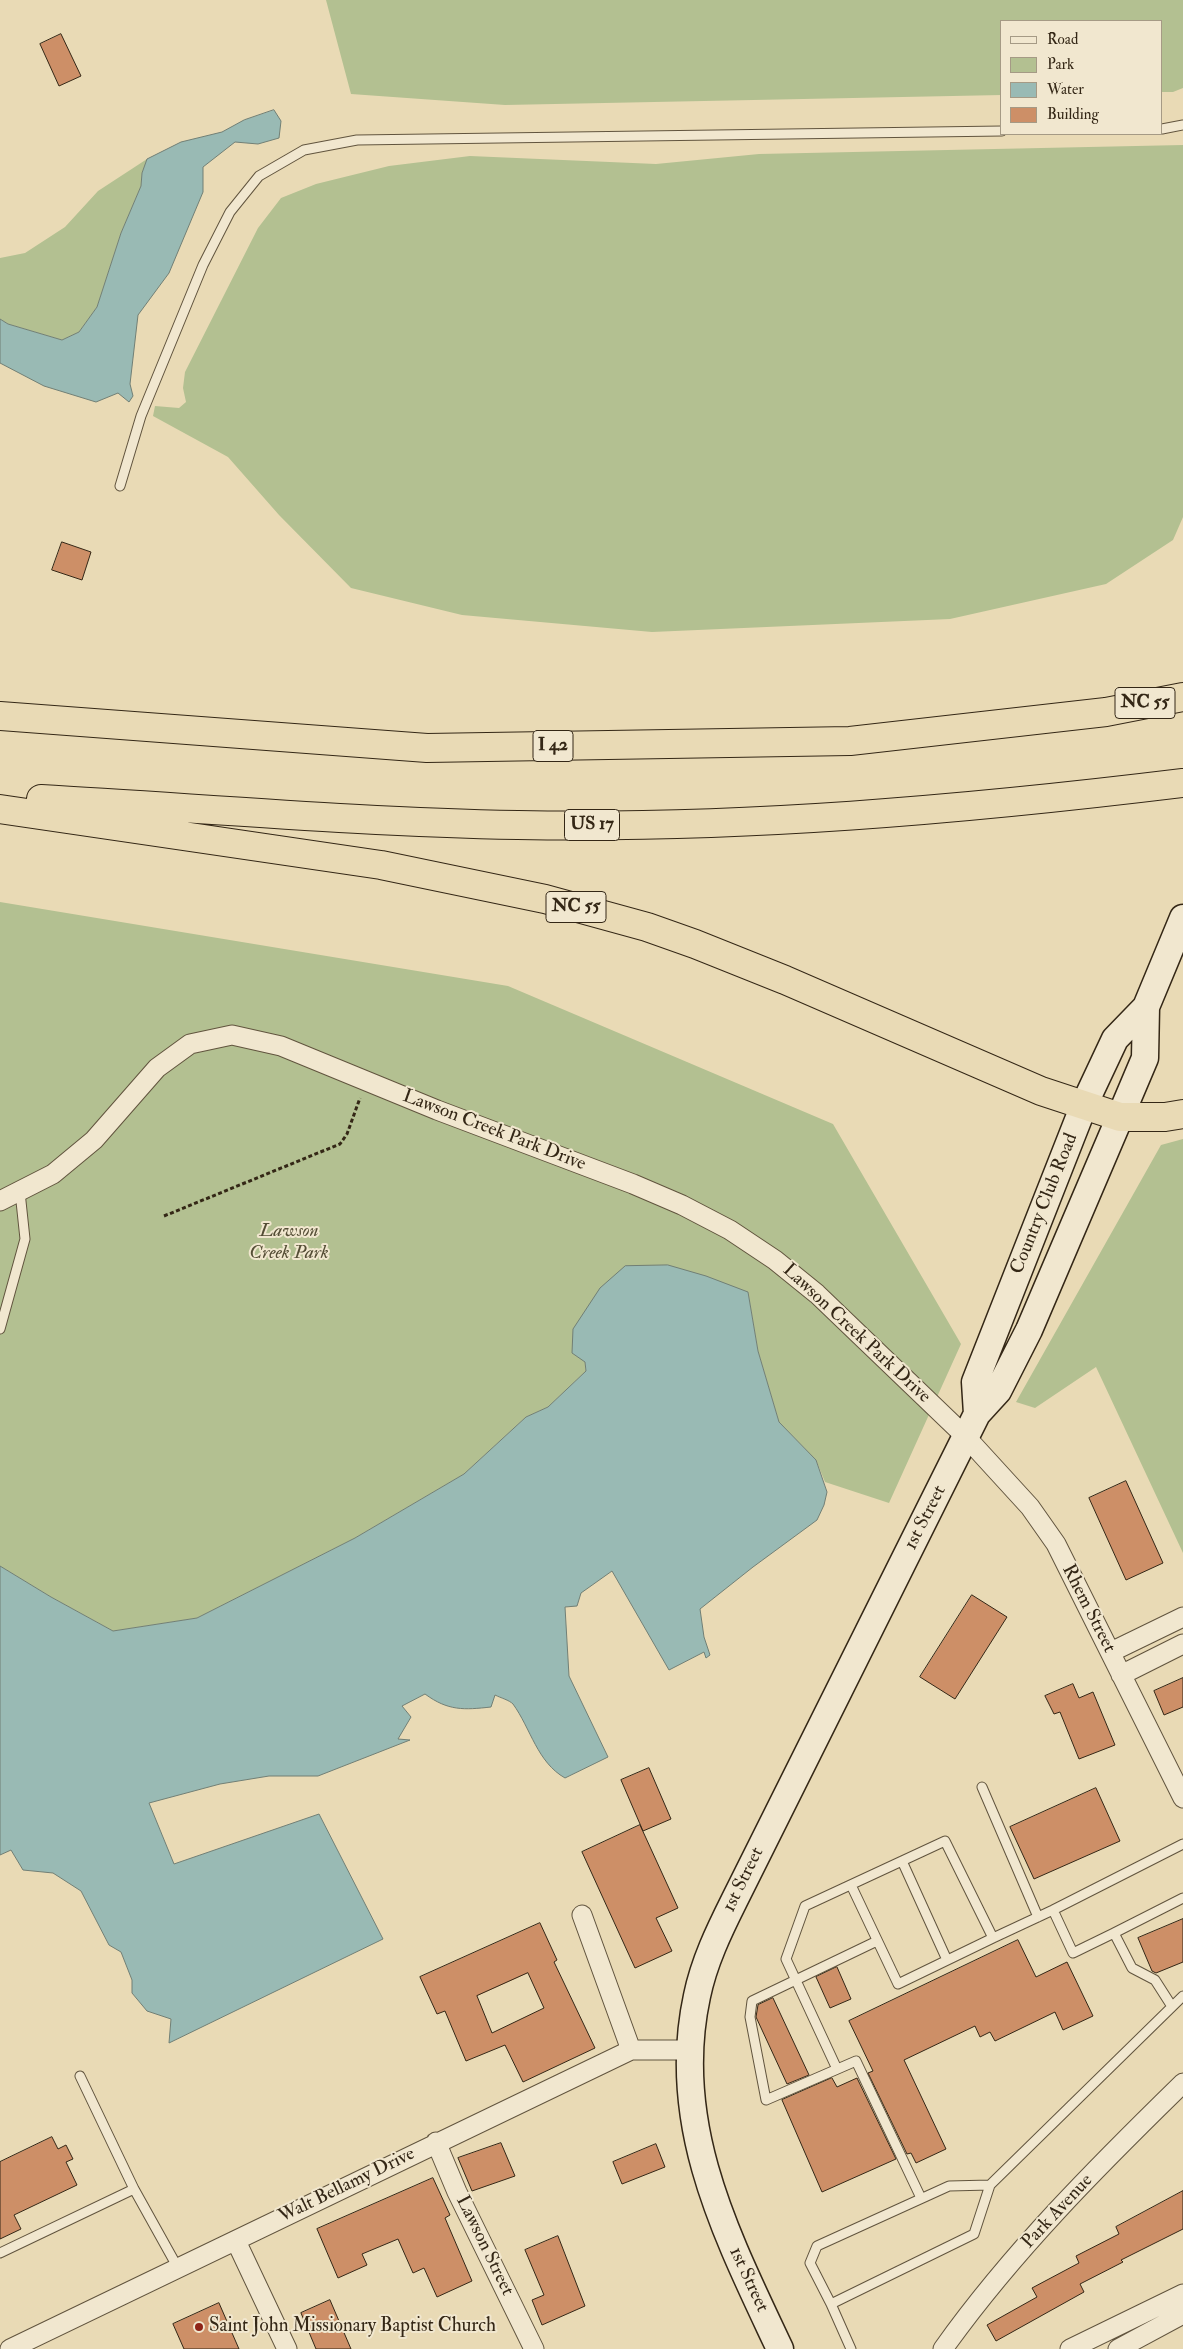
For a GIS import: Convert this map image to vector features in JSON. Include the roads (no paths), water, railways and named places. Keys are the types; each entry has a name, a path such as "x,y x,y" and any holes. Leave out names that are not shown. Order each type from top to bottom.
{"highway":[{"name":"NC 55","path":"1106,712 1183,696"},
{"name":"I 42","path":"0,716 427,748 850,741 1106,712"},
{"name":"US 17","path":"0,796 352,819 518,825 602,825 768,822 860,816 1018,803 1183,783"},
{"name":"NC 55","path":"0,809 381,865 438,875 597,913 704,947 785,980 999,1074 1120,1117"},
{"path":"1120,1117 1165,1117 1183,1114"}],"main road":[{"name":"Country Club Road","path":"977,1414 975,1382 1084,1105 1115,1039 1146,1007 1174,944 1183,918"},
{"name":"Country Club Road","path":"966,1437 977,1414 998,1391 1029,1330 1120,1117 1144,1058 1146,1007"},
{"name":"1st Street","path":"780,2349 733,2249 707,2181 695,2126 690,2050 697,1994 719,1932 966,1437"}],"street":[{"name":"Lawson Creek Park Drive","path":"0,1201 53,1174 94,1140 157,1068 190,1044 232,1036 281,1046 366,1081 633,1184 682,1205 730,1230 775,1260 817,1294 966,1437"},
{"name":"Rhem Street","path":"966,1437 1030,1507 1056,1544 1183,1798"},
{"path":"1111,1652 1183,1617"},
{"path":"1121,1675 1183,1644"},
{"path":"582,1915 631,2050"},
{"name":"Walt Bellamy Drive","path":"10,2349 236,2241 436,2142 631,2050 690,2050"},
{"name":"Park Avenue","path":"943,2349 977,2301 1038,2233 1183,2083"},
{"name":"Lawson Street","path":"436,2142 458,2192 534,2349"},
{"path":"236,2241 287,2349"},
{"path":"1070,2349 1183,2294"},
{"path":"1118,2349 1183,2314"}],"lane":[{"path":"1163,129 1183,124"},
{"path":"120,486 141,416 203,265 230,212 259,176 304,150 357,140 1000,131"},
{"path":"0,1329 25,1239 20,1192"},
{"path":"982,1787 1038,1917"},
{"path":"837,2069 786,1959 805,1906 945,1841 993,1938"},
{"path":"851,1884 898,1984 1053,1910 1183,1844"},
{"path":"902,1861 947,1960"},
{"path":"1053,1910 1073,1953 1183,1898"},
{"path":"1114,1933 1132,1968 1155,1980 1171,2005"},
{"path":"878,1941 752,2001 750,2017 766,2100 856,2060 921,2198"},
{"path":"831,2304 974,2234 990,2185 1171,2005 1183,1996"},
{"path":"80,2076 134,2189 178,2268"},
{"path":"851,2349 810,2263 817,2246 949,2186 990,2185"},
{"path":"0,2253 134,2189"}],"water":[{"path":"274,110 281,121 279,138 258,144 235,142 203,167 203,192 169,273 138,315 130,384 133,396 129,402 118,393 96,402 44,386 0,363 0,319 8,324 62,340 79,332 97,307 121,233 141,186 142,173 147,159 181,142 222,132 244,120"},
{"path":"668,1265 706,1276 748,1292 758,1351 779,1422 816,1460 827,1492 824,1505 817,1520 700,1609 704,1637 710,1655 706,1658 704,1652 669,1670 612,1571 581,1593 577,1606 565,1607 569,1676 608,1757 565,1778 555,1771 541,1754 513,1704 509,1701 495,1695 491,1707 464,1709 441,1704 425,1694 402,1706 411,1717 398,1739 410,1740 318,1776 269,1776 220,1784 149,1803 174,1864 319,1814 383,1939 169,2043 171,2019 147,2011 132,1993 132,1980 121,1952 109,1945 81,1891 53,1873 23,1870 11,1850 0,1855 0,1566 113,1631 197,1618 355,1538 464,1474 526,1417 548,1407 586,1371 585,1362 572,1353 573,1329 600,1288 625,1266"}],"place":[{"name":"Saint John Missionary Baptist Church","path":"199,2327"}],"park label":[{"name":"Lawson Creek Park","path":"289,1243"}]}
